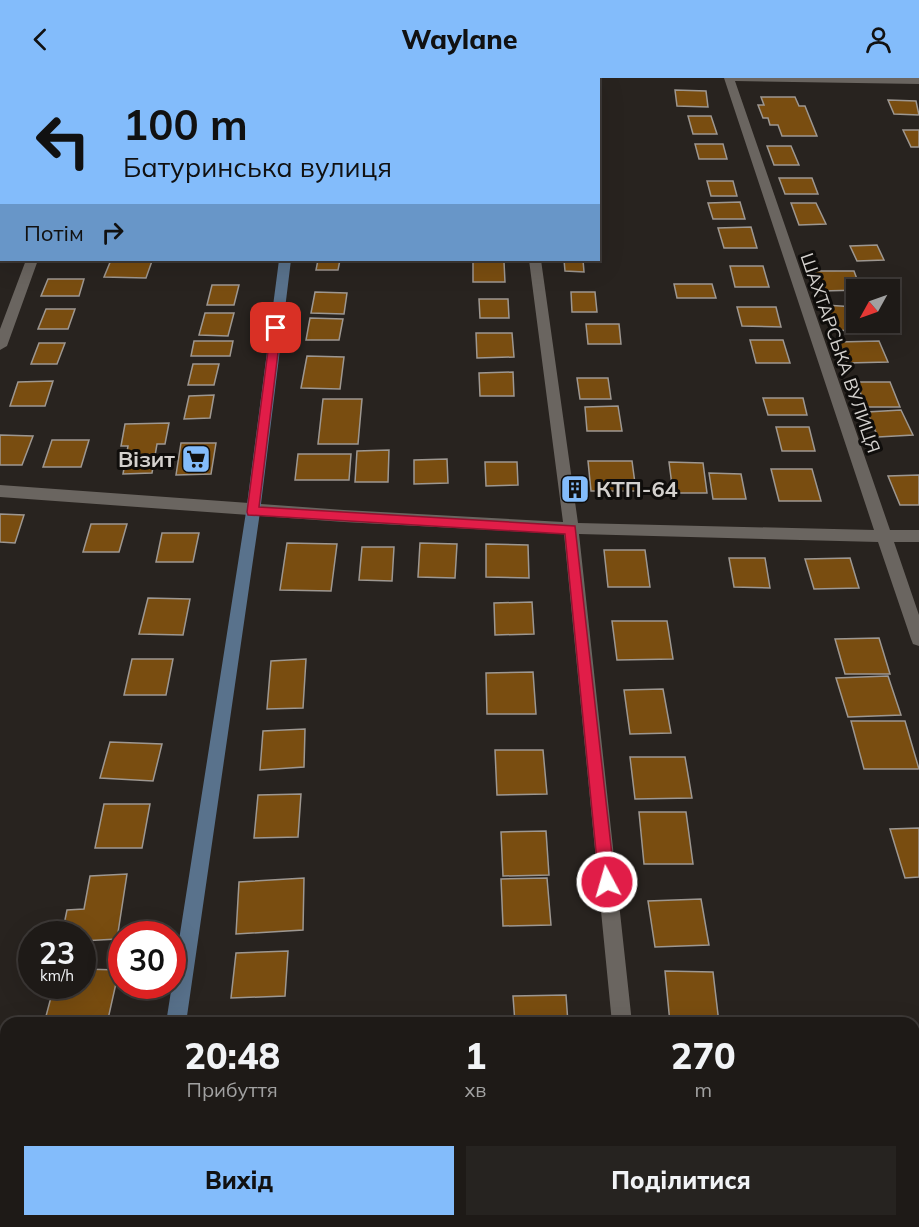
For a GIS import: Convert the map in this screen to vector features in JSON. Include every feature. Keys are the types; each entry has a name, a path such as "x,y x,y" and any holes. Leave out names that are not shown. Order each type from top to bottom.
{"main road":[{"path":"177,1017 253,512 285,261"}],"street":[{"name":"ШАХТАРСЬКА ВУЛИЦЯ","path":"729,78 919,639"},
{"path":"735,78 919,81"},
{"path":"0,346 32,261"},
{"path":"535,261 571,529 621,1017"},
{"path":"0,491 253,512 571,529 919,536"}],"building":[{"path":"675,90 706,91 708,107 677,106"},
{"path":"761,97 795,97 799,106 805,106 817,136 782,136 778,125 770,125 768,118 763,118 758,105 764,105"},
{"path":"888,100 916,101 919,115 894,114"},
{"path":"688,116 711,116 717,134 693,134"},
{"path":"903,130 919,130 919,147 911,147"},
{"path":"695,144 723,144 727,159 699,159"},
{"path":"767,146 791,146 799,165 774,165"},
{"path":"779,178 812,178 818,194 785,194"},
{"path":"707,181 733,181 737,196 711,196"},
{"path":"740,202 745,219 713,219 708,203"},
{"path":"791,203 816,203 826,224 799,225"},
{"path":"751,227 757,248 724,248 718,228"},
{"path":"877,245 884,260 857,261 850,246"},
{"path":"111,261 152,261 146,278 104,277"},
{"path":"318,261 340,261 338,270 316,270"},
{"path":"564,261 583,261 584,272 565,271"},
{"path":"473,262 504,262 505,282 473,282"},
{"path":"730,266 763,266 769,287 735,287"},
{"path":"815,271 854,271 857,279 846,279 846,290 821,291"},
{"path":"48,279 84,279 79,296 41,296"},
{"path":"674,284 712,284 716,298 677,298"},
{"path":"212,285 239,285 234,305 207,305"},
{"path":"315,292 347,293 344,314 311,313"},
{"path":"571,292 595,292 597,312 572,312"},
{"path":"479,299 508,299 509,318 480,318"},
{"path":"825,305 846,306 846,330 831,330"},
{"path":"737,307 776,307 781,327 742,326"},
{"path":"46,309 75,309 68,329 38,329"},
{"path":"205,313 234,313 228,336 199,335"},
{"path":"310,318 343,319 339,340 306,340"},
{"path":"586,324 619,324 621,344 588,344"},
{"path":"476,333 512,333 514,357 477,358"},
{"path":"750,340 783,340 790,363 756,363"},
{"path":"194,341 233,341 230,356 191,356"},
{"path":"879,341 888,362 847,363 839,342"},
{"path":"39,343 65,343 57,364 31,364"},
{"path":"307,356 344,357 340,389 301,388"},
{"path":"193,364 219,364 214,385 188,385"},
{"path":"513,372 514,396 480,396 479,373"},
{"path":"577,378 608,378 611,399 580,399"},
{"path":"53,381 45,406 10,406 18,382"},
{"path":"857,382 890,382 900,407 865,407"},
{"path":"214,395 210,418 184,419 189,396"},
{"path":"763,398 803,398 807,415 768,415"},
{"path":"323,399 362,399 358,444 318,444"},
{"path":"618,406 622,431 587,431 585,407"},
{"path":"901,410 913,435 878,437 867,412"},
{"path":"169,423 165,444 157,444 152,473 123,474 128,446 121,446 125,424"},
{"path":"776,427 809,427 815,451 782,451"},
{"path":"0,435 33,436 22,465 0,465"},
{"path":"52,440 89,440 81,467 43,467"},
{"name":"Візит","path":"181,443 216,443 211,474 176,475"},
{"path":"389,450 388,482 355,482 357,451"},
{"path":"298,454 351,454 349,480 295,480"},
{"path":"447,459 448,483 414,484 414,460"},
{"path":"588,461 632,461 636,491 591,491"},
{"path":"485,462 517,462 518,485 486,486"},
{"path":"669,462 703,463 707,493 673,493"},
{"path":"771,469 812,469 821,501 779,501"},
{"path":"709,473 741,474 746,499 713,499"},
{"path":"919,475 919,505 900,505 888,476"},
{"path":"0,514 24,515 15,543 0,542"},
{"path":"91,524 127,524 119,552 83,552"},
{"path":"162,533 199,533 193,562 156,562"},
{"path":"287,543 337,544 331,591 280,590"},
{"path":"420,543 457,544 455,578 418,577"},
{"path":"486,544 528,545 529,578 486,577"},
{"path":"362,547 394,547 392,581 359,580"},
{"path":"604,550 645,550 650,587 608,587"},
{"path":"729,558 765,558 770,588 734,587"},
{"path":"850,558 859,588 814,589 805,559"},
{"path":"148,598 190,599 183,635 139,634"},
{"path":"532,602 534,634 495,635 494,603"},
{"path":"612,621 667,621 673,659 617,660"},
{"path":"879,638 890,674 845,674 835,639"},
{"path":"132,659 173,659 166,695 124,695"},
{"path":"306,659 303,708 267,709 271,661"},
{"path":"533,672 536,714 487,714 486,673"},
{"path":"888,676 901,715 848,717 836,678"},
{"path":"663,689 671,733 630,734 624,690"},
{"path":"851,721 905,721 919,769 864,769"},
{"path":"305,729 304,767 260,770 263,731"},
{"path":"110,742 162,744 153,781 100,778"},
{"path":"495,750 543,750 547,794 497,795"},
{"path":"630,757 685,757 692,798 635,799"},
{"path":"301,794 298,837 254,838 258,795"},
{"path":"104,804 150,804 142,848 95,848"},
{"path":"639,812 686,812 693,864 644,864"},
{"path":"919,828 919,877 905,878 890,829"},
{"path":"546,831 549,875 503,876 501,832"},
{"path":"127,874 120,921 108,921 108,940 96,940 96,921 65,921 67,910 84,909 90,876"},
{"path":"304,878 303,930 236,934 239,882"},
{"path":"547,878 551,925 503,926 501,879"},
{"path":"701,899 709,945 655,947 648,901"},
{"path":"288,951 285,996 231,998 236,953"},
{"path":"96,969 108,970 108,999 112,999 108,1017 46,1016 51,999 96,999"},
{"path":"665,971 713,972 718,1017 669,1017"},
{"path":"566,995 568,1017 515,1017 513,996"}],"place":[{"name":"Візит","path":"196,459"},
{"name":"КТП-64","path":"575,489"}],"route":[{"path":"276,328 253,512 571,529 607,882"}]}
